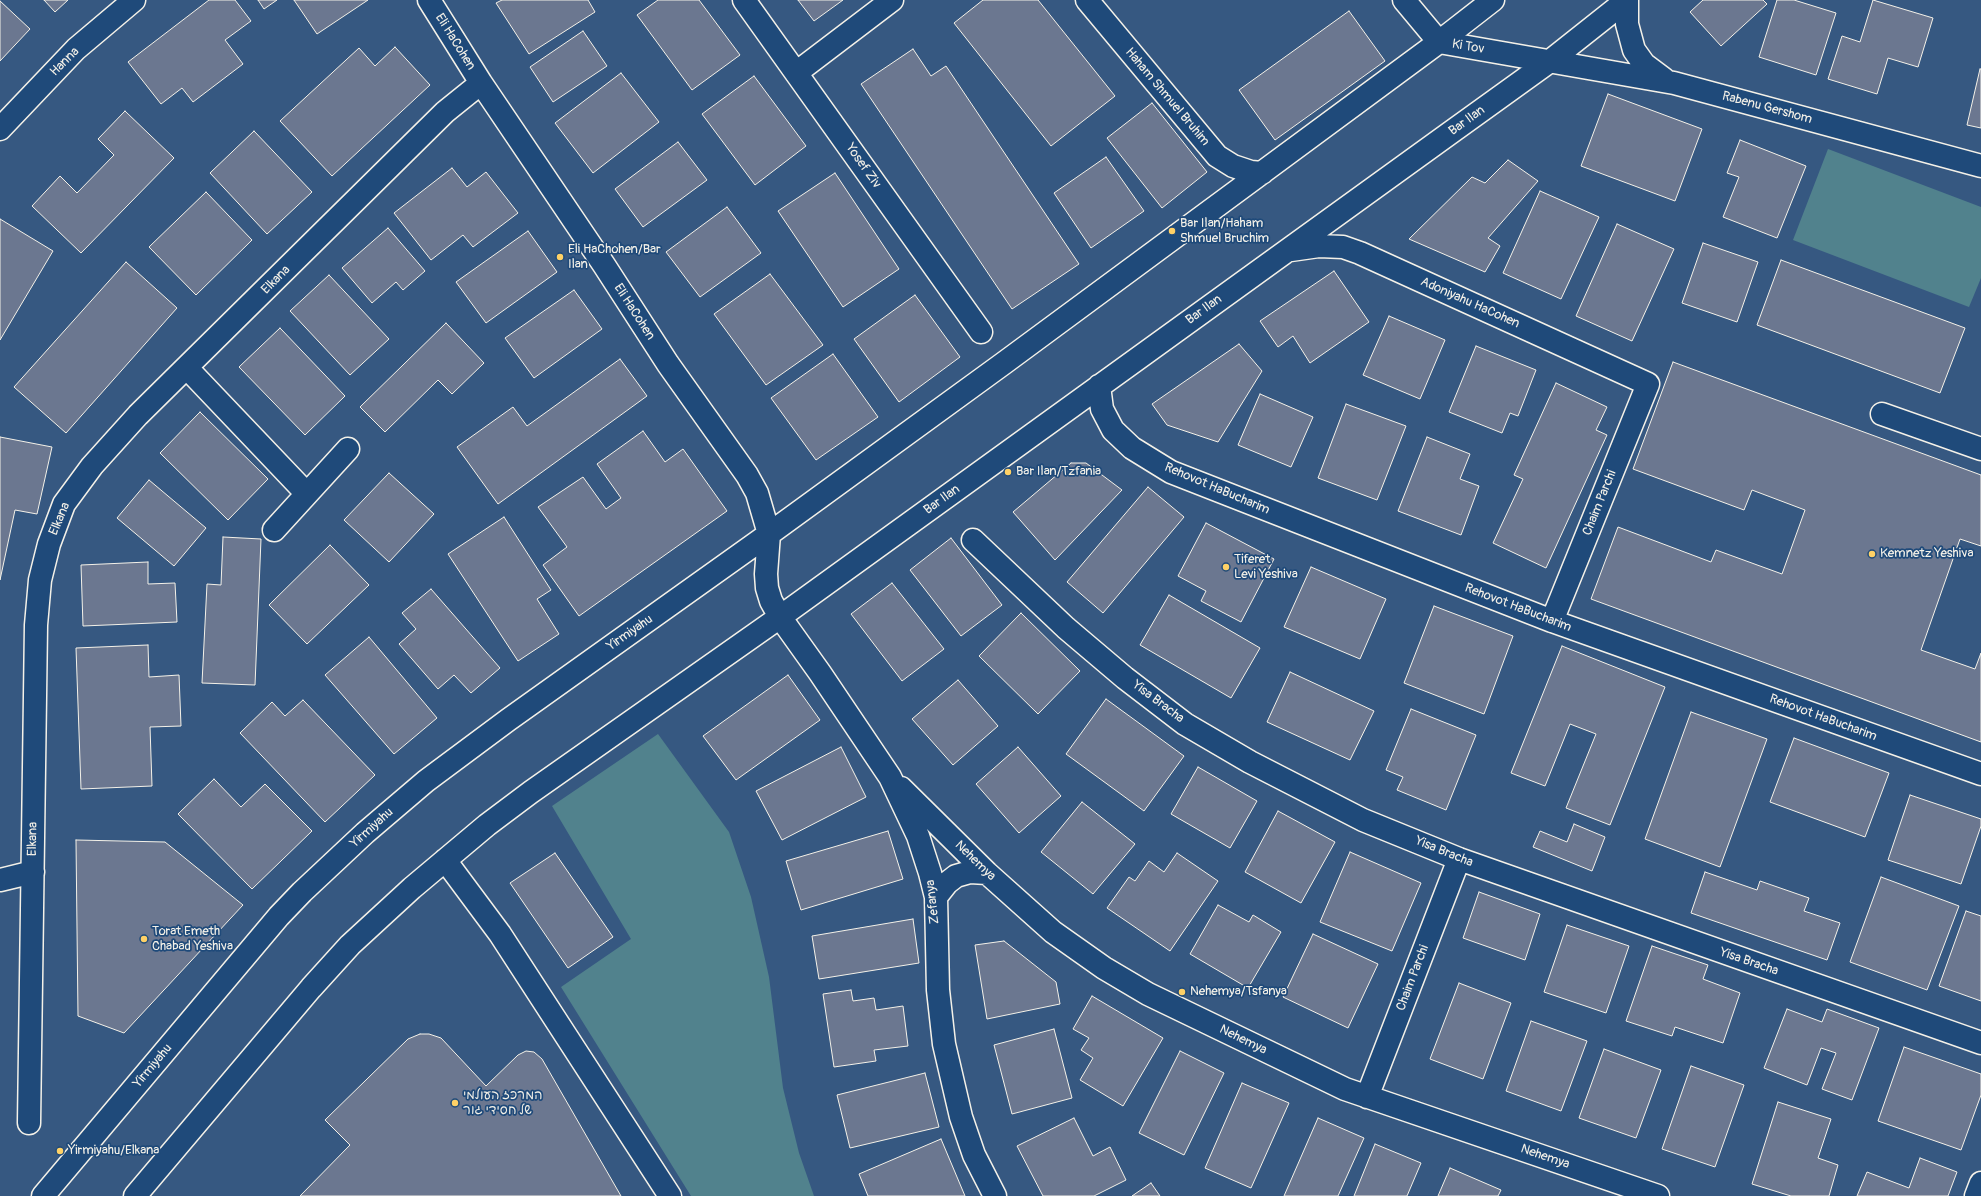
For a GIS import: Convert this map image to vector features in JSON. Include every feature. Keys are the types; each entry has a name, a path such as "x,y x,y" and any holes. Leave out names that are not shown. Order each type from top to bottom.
{"street":[{"name":"Hanna","path":"0,129 76,49 134,0"},
{"name":"Eli HaCohen","path":"429,0 481,83 604,265 668,364 750,480 761,502 769,534 766,583 771,601 780,617"},
{"name":"Yosef Ziv","path":"744,0 981,332"},
{"path":"796,73 892,0"},
{"name":"Haham Shmuel Bruhim","path":"1087,0 1217,156 1233,166 1251,172 1262,173"},
{"name":"Ki Tov","path":"1404,0 1439,42 1550,60"},
{"path":"769,534 1262,173 1439,42 1493,0"},
{"path":"1627,0 1627,24 1631,42 1639,58 1654,74 1674,83"},
{"name":"Bar Ilan","path":"780,617 1550,60 1627,0"},
{"name":"Rabenu Gershom","path":"1550,60 1674,83 1981,166"},
{"name":"Elkana","path":"29,1123 36,625 40,580 49,544 64,504 92,466 138,415 445,112 481,83"},
{"name":"Adoniyahu HaCohen","path":"1288,250 1319,246 1344,247 1648,384"},
{"path":"187,368 307,494"},
{"name":"Chaim Parchi","path":"1552,621 1648,384"},
{"name":"Rehovot HaBucharim","path":"1099,386 1102,409 1113,430 1132,448 1171,472 1552,621 1981,774"},
{"path":"1882,414 1981,449"},
{"path":"274,530 348,449"},
{"name":"Yirmiyahu","path":"42,1196 279,916 365,833 426,781 508,720 769,534"},
{"name":"Yisa Bracha","path":"973,540 1066,628 1125,678 1185,724 1250,762 1363,820 1459,859 1981,1044"},
{"path":"135,1196 311,988 350,945 445,860 531,792 780,617"},
{"name":"Zefanya","path":"780,617 820,673 890,777 918,836 936,897 938,990 944,1044 961,1117 974,1155 995,1196"},
{"name":"Nehemya","path":"890,777 987,873 1053,932 1104,968 1148,994 1345,1089 1658,1196"},
{"name":"Chaim Parchi","path":"1367,1097 1459,859"},
{"path":"445,860 519,962 670,1196"},
{"path":"0,880 32,872"},
{"path":"936,897 947,883 956,876 970,872 987,873"},
{"path":"1976,1196 1981,1183"}],"green space":[{"path":"1828,149 1981,207 1981,278 1969,307 1793,240"},
{"path":"658,734 729,832 751,897 769,977 783,1088 799,1153 814,1196 691,1196 561,987 631,939 552,806"}],"building":[{"path":"44,0 68,0 55,12"},
{"path":"209,0 235,0 251,21 225,40 243,64 193,102 182,88 161,104 128,62"},
{"path":"258,0 277,0 264,9"},
{"path":"294,0 368,0 317,34"},
{"path":"502,0 588,0 595,12 529,54 496,3"},
{"path":"658,0 699,0 740,55 692,90 637,15"},
{"path":"798,0 843,0 814,21"},
{"path":"983,0 1038,0 1115,96 1051,146 954,23"},
{"path":"1703,0 1763,0 1767,4 1721,46 1690,12"},
{"path":"1777,0 1794,0 1836,13 1816,75 1759,57"},
{"path":"1873,0 1933,18 1918,67 1888,58 1877,94 1828,79 1842,36 1860,42"},
{"path":"0,1 30,29 0,61"},
{"path":"1349,11 1385,61 1275,140 1239,90"},
{"path":"583,31 607,66 553,102 530,67"},
{"path":"395,47 430,85 332,176 280,121 359,48 375,66"},
{"path":"913,49 931,76 946,66 1079,264 1012,309 861,84"},
{"path":"1981,69 1981,128 1967,125"},
{"path":"621,73 659,122 593,173 555,123"},
{"path":"754,76 806,146 755,185 702,114"},
{"path":"1608,94 1702,129 1675,201 1581,166"},
{"path":"1152,103 1207,172 1162,208 1107,138"},
{"path":"125,111 174,158 81,253 32,206 60,176 77,193 114,155 98,139"},
{"path":"254,131 312,192 267,234 210,173"},
{"path":"1740,140 1806,166 1777,238 1723,217 1739,177 1727,173"},
{"path":"678,142 707,180 643,227 615,189"},
{"path":"1106,157 1144,211 1091,248 1054,193"},
{"path":"1508,160 1538,181 1488,238 1500,246 1485,272 1409,239 1472,177 1485,183"},
{"path":"452,168 467,187 486,172 518,213 473,247 463,235 431,260 394,213"},
{"path":"835,173 899,269 843,307 778,211"},
{"path":"1540,191 1599,217 1561,299 1503,273"},
{"path":"206,192 252,240 196,295 149,247"},
{"path":"727,207 761,253 700,297 666,252"},
{"path":"0,219 53,251 0,340"},
{"path":"1617,224 1674,249 1632,341 1576,316"},
{"path":"388,228 425,271 403,290 396,282 372,303 342,268"},
{"path":"528,231 557,272 486,323 456,282"},
{"path":"1703,243 1758,262 1737,322 1682,303"},
{"path":"1781,260 1965,328 1940,393 1757,325"},
{"path":"126,262 177,308 66,433 14,387"},
{"path":"1334,271 1369,322 1310,363 1293,336 1278,347 1260,321"},
{"path":"770,274 823,345 766,385 714,314"},
{"path":"329,275 389,339 350,375 290,311"},
{"path":"574,290 602,329 534,378 505,338"},
{"path":"915,295 960,357 899,402 854,339"},
{"path":"1389,316 1445,340 1420,399 1363,375"},
{"path":"446,323 484,363 452,394 438,380 385,432 360,407"},
{"path":"280,328 345,396 305,435 239,367"},
{"path":"1239,344 1262,371 1218,442 1167,425 1152,404"},
{"path":"1476,346 1536,370 1518,416 1510,413 1502,433 1449,412"},
{"path":"833,354 878,417 816,460 771,398"},
{"path":"620,359 647,396 498,504 457,447 513,407 527,426"},
{"name":"Kemnetz Yeshiva","path":"1673,362 1981,475 1981,546 1960,539 1921,650 1975,669 1981,653 1981,742 1591,599 1618,527 1711,562 1716,550 1782,574 1805,510 1752,490 1744,510 1633,469"},
{"path":"1556,383 1607,407 1596,430 1607,435 1546,568 1493,543 1523,479 1514,475"},
{"path":"1260,394 1313,417 1291,467 1238,445"},
{"path":"1346,404 1406,426 1377,500 1318,478"},
{"path":"200,412 268,479 228,520 160,453"},
{"path":"643,431 665,462 683,449 727,511 579,616 543,565 567,547 538,507 583,477 606,509 621,498 597,464"},
{"path":"0,437 52,447 37,514 15,510 0,580"},
{"path":"1427,437 1470,454 1460,479 1479,486 1461,535 1398,511"},
{"path":"1071,463 1086,463 1122,490 1055,560 1013,512"},
{"path":"389,473 434,514 389,562 344,520"},
{"path":"149,480 206,528 174,566 117,518"},
{"path":"1148,487 1184,517 1103,613 1067,582"},
{"path":"504,517 551,590 537,599 559,634 518,661 448,554"},
{"name":"Tiferet Levi Yeshiva","path":"1206,523 1274,559 1241,622 1201,601 1206,591 1178,576"},
{"path":"223,537 261,539 255,685 202,683 207,584 221,585"},
{"path":"951,538 1002,605 961,636 910,570"},
{"path":"330,545 369,585 307,644 269,605"},
{"path":"148,562 148,584 175,583 177,622 83,626 81,565"},
{"path":"1311,567 1386,599 1360,659 1284,627"},
{"path":"892,583 944,649 902,681 851,614"},
{"path":"431,589 500,668 471,693 454,675 438,689 399,644 416,629 402,613"},
{"path":"1169,595 1260,648 1231,698 1140,645"},
{"path":"1434,606 1513,636 1484,714 1404,683"},
{"path":"1021,613 1080,671 1038,714 979,656"},
{"path":"369,637 437,718 394,754 325,675"},
{"path":"148,645 149,677 179,675 181,726 150,727 152,786 81,789 76,648"},
{"path":"1562,646 1665,687 1610,825 1566,808 1596,734 1570,724 1545,786 1511,773"},
{"path":"1290,672 1374,711 1350,760 1267,722"},
{"path":"788,675 820,720 736,780 703,736"},
{"path":"958,680 998,726 953,765 912,719"},
{"path":"1106,699 1184,756 1144,811 1066,754"},
{"path":"303,700 375,775 325,822 240,733 272,702 285,716"},
{"path":"1411,709 1476,735 1446,810 1397,790 1403,777 1386,770"},
{"path":"1691,712 1767,739 1720,867 1645,839"},
{"path":"1794,738 1889,773 1865,837 1770,802"},
{"path":"841,747 866,797 782,840 756,791"},
{"path":"1018,747 1061,796 1019,833 976,784"},
{"path":"1198,767 1257,801 1230,848 1171,814"},
{"path":"214,779 241,807 265,784 312,831 252,889 178,814"},
{"path":"1910,795 1981,819 1981,826 1961,884 1888,860"},
{"path":"1082,802 1135,844 1093,894 1041,852"},
{"path":"1278,811 1335,842 1301,903 1245,872"},
{"path":"1574,824 1605,837 1592,871 1533,847 1540,831 1567,842"},
{"path":"888,831 903,879 801,910 786,861"},
{"name":"Torat Emeth Chabad Yeshiva","path":"76,840 165,842 243,905 124,1033 78,1016"},
{"path":"1350,852 1421,883 1392,951 1320,922"},
{"path":"555,853 613,937 568,968 510,883"},
{"path":"1177,853 1218,881 1170,951 1107,908 1129,877 1135,881 1149,861 1164,872"},
{"path":"1705,872 1757,890 1760,881 1809,898 1804,911 1840,923 1827,960 1691,913"},
{"path":"1881,877 1959,906 1927,990 1850,962"},
{"path":"1479,892 1540,914 1525,960 1463,938"},
{"path":"1218,905 1249,922 1253,915 1281,932 1248,988 1190,954"},
{"path":"1966,911 1981,916 1981,1001 1939,986"},
{"path":"913,919 919,963 819,979 812,936"},
{"path":"1567,925 1629,946 1606,1013 1544,992"},
{"path":"1313,934 1378,964 1348,1028 1283,997"},
{"path":"1004,941 1056,982 1060,1004 987,1019 975,945"},
{"path":"1652,946 1708,965 1703,979 1740,993 1723,1043 1675,1027 1672,1036 1626,1021"},
{"path":"1459,983 1511,1003 1483,1079 1430,1059"},
{"path":"851,990 853,1001 874,998 876,1010 903,1006 908,1046 874,1050 876,1061 834,1067 823,994"},
{"path":"1092,996 1163,1038 1123,1106 1080,1080 1093,1058 1081,1050 1089,1038 1073,1029"},
{"path":"1787,1009 1822,1022 1827,1009 1879,1028 1852,1100 1822,1089 1836,1053 1821,1048 1807,1085 1764,1068"},
{"path":"1531,1021 1587,1041 1561,1111 1506,1091"},
{"path":"1054,1029 1072,1098 1012,1114 994,1045"},
{"name":"המרכז העולמי של חסידי גור","path":"420,1034 429,1034 441,1038 486,1086 518,1055 526,1051 534,1052 542,1059 621,1196 300,1196 350,1145 325,1120 408,1039"},
{"path":"1904,1047 1981,1074 1981,1095 1961,1150 1878,1121"},
{"path":"1604,1049 1661,1070 1636,1138 1579,1118"},
{"path":"1180,1051 1224,1073 1184,1155 1139,1133"},
{"path":"1691,1066 1744,1085 1715,1167 1662,1149"},
{"path":"925,1073 939,1127 850,1148 837,1095"},
{"path":"1242,1083 1289,1103 1251,1188 1205,1168"},
{"path":"1778,1102 1831,1119 1818,1158 1838,1165 1829,1196 1791,1196 1752,1184"},
{"path":"1074,1118 1093,1156 1110,1147 1126,1180 1094,1196 1043,1196 1017,1146"},
{"path":"1318,1118 1364,1138 1338,1196 1284,1196"},
{"path":"941,1139 965,1196 868,1196 859,1174"},
{"path":"1375,1144 1421,1163 1407,1196 1354,1196"},
{"path":"1920,1158 1957,1172 1948,1196 1857,1196 1867,1172 1909,1188"},
{"path":"1450,1168 1501,1190 1498,1196 1438,1196"},
{"path":"1151,1183 1160,1196 1132,1196"}],"place":[{"name":"Bar Ilan/Haham Shmuel Bruchim","path":"1172,231"},
{"name":"Eli HaChohen/Bar Ilan","path":"560,257"},
{"name":"Bar Ilan/Tzfania","path":"1008,472"},
{"name":"Kemnetz Yeshiva","path":"1872,554"},
{"name":"Tiferet Levi Yeshiva","path":"1226,567"},
{"name":"Torat Emeth Chabad Yeshiva","path":"144,939"},
{"name":"Nehemya/Tsfanya","path":"1182,992"},
{"name":"המרכז העולמי של חסידי גור","path":"455,1103"},
{"name":"Yirmiyahu/Elkana","path":"60,1151"}]}
